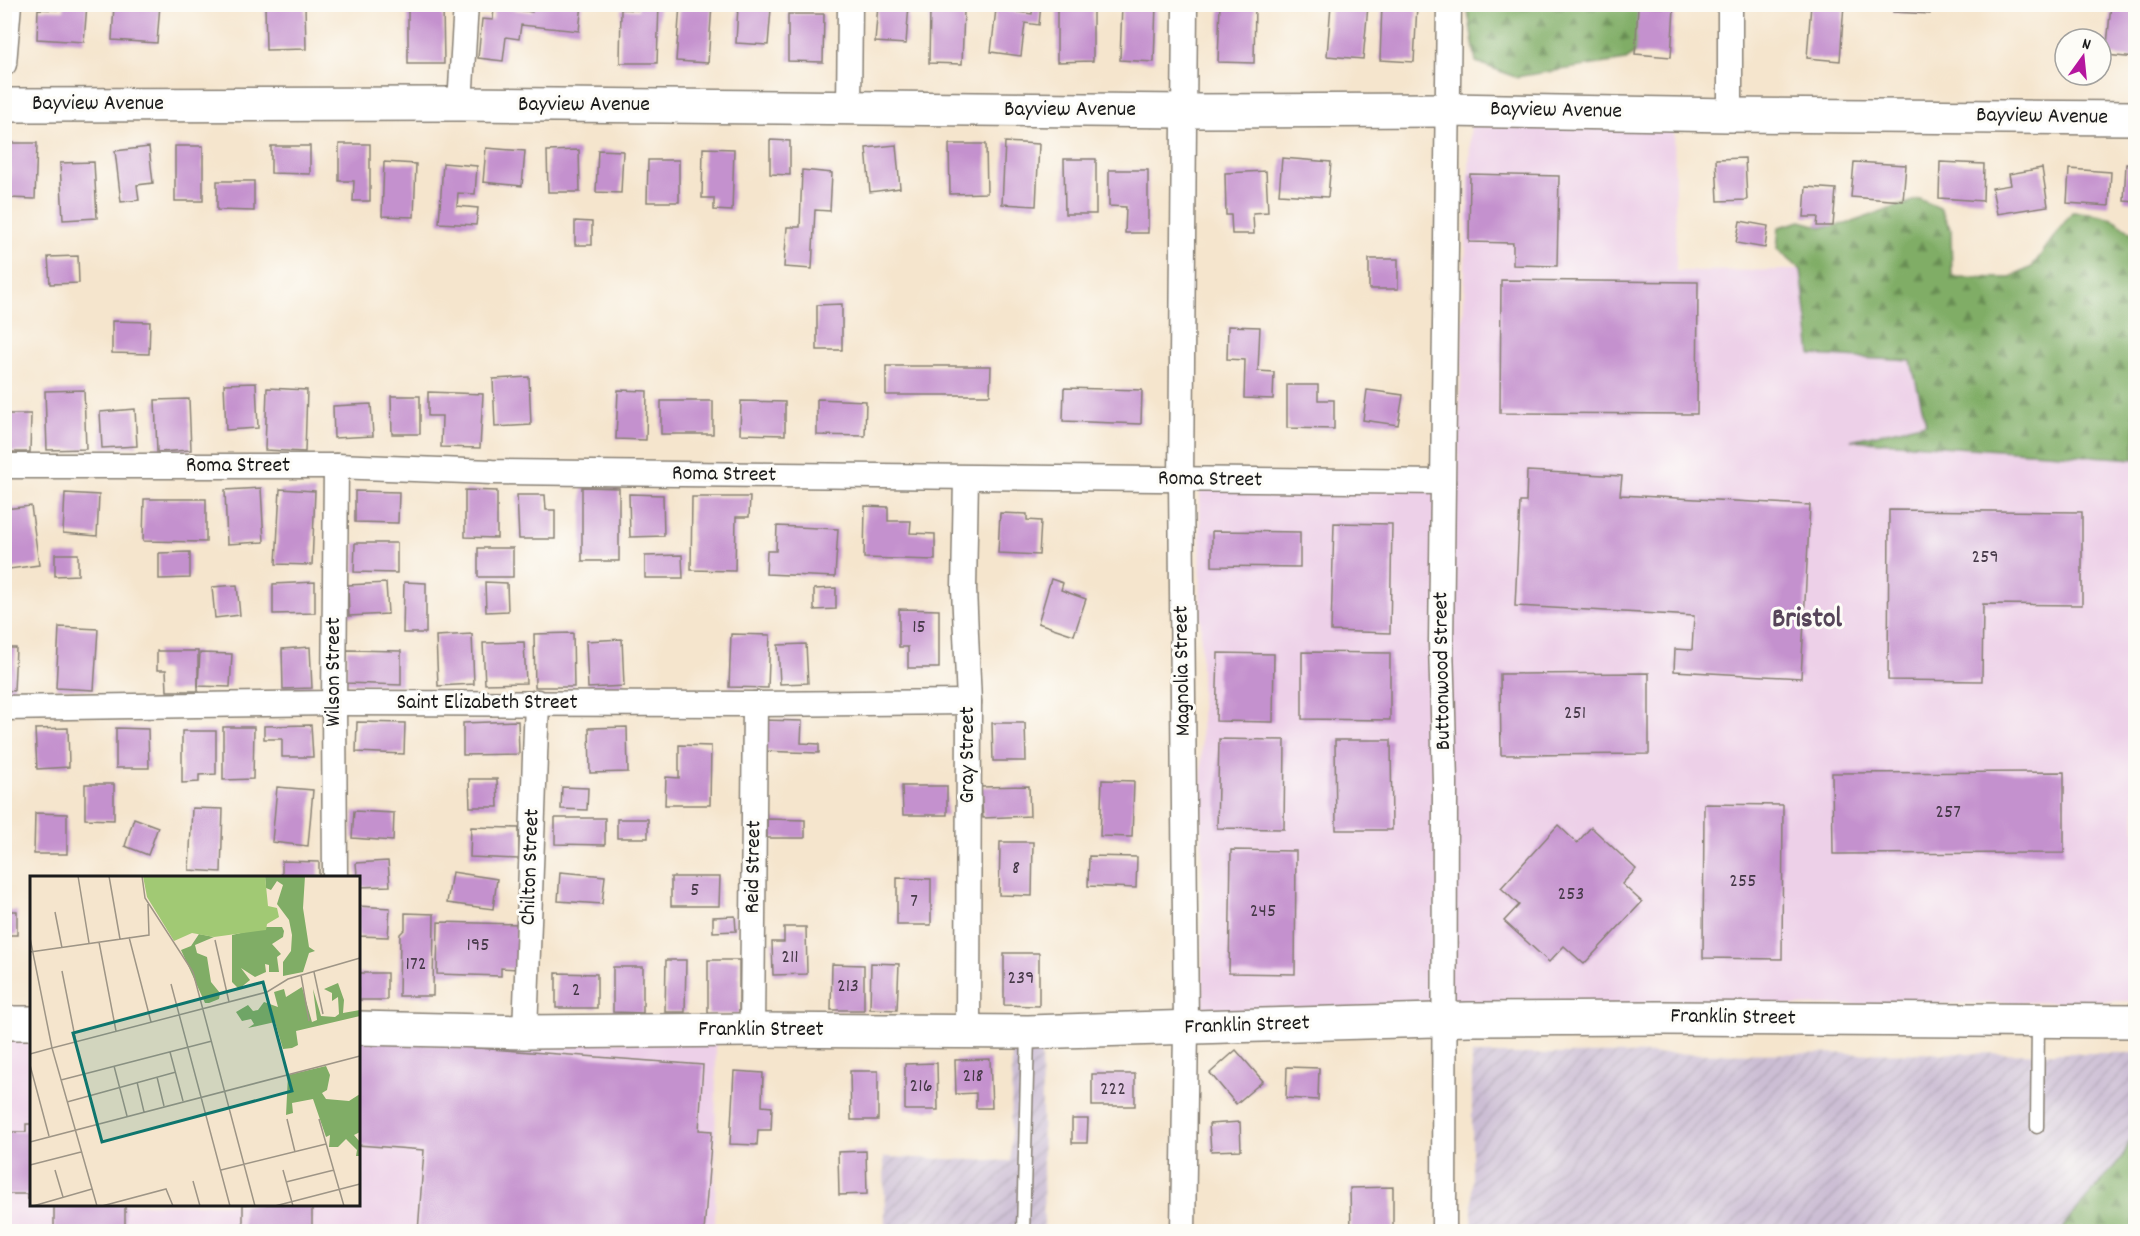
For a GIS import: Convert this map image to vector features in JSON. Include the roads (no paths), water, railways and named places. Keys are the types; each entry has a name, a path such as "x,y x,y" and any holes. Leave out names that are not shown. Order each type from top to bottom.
{"main road":[{"name":"Bayview Avenue","path":"4,105 725,105 849,108 1185,111 1448,110 2136,118"},
{"name":"Franklin Street","path":"360,1028 525,1032 752,1030 1028,1032 1661,1018 2038,1019 2136,1022"},
{"path":"4,1023 30,1023"}],"street":[{"path":"4,64 9,4"},
{"path":"460,104 466,4"},
{"path":"849,108 850,4"},
{"name":"Magnolia Street","path":"1183,1232 1186,1028 1181,479 1185,4"},
{"name":"Buttonwood Street","path":"1444,1232 1445,782 1441,644 1449,4"},
{"path":"1730,4 1730,115"},
{"name":"Roma Street","path":"4,466 336,466 492,472 1443,482"},
{"name":"Wilson Street","path":"335,876 336,466"},
{"name":"Gray Street","path":"966,478 964,589 969,702 968,1031"},
{"name":"Chilton Street","path":"525,1032 537,702"},
{"name":"Saint Elizabeth Street","path":"4,708 334,703 969,702"},
{"name":"Reid Street","path":"752,1030 755,704"}],"lane":[{"path":"2037,1127 2038,1019"},
{"path":"1023,1232 1028,1032"}],"district":[{"name":"Bristol","path":"1807,621"}]}
